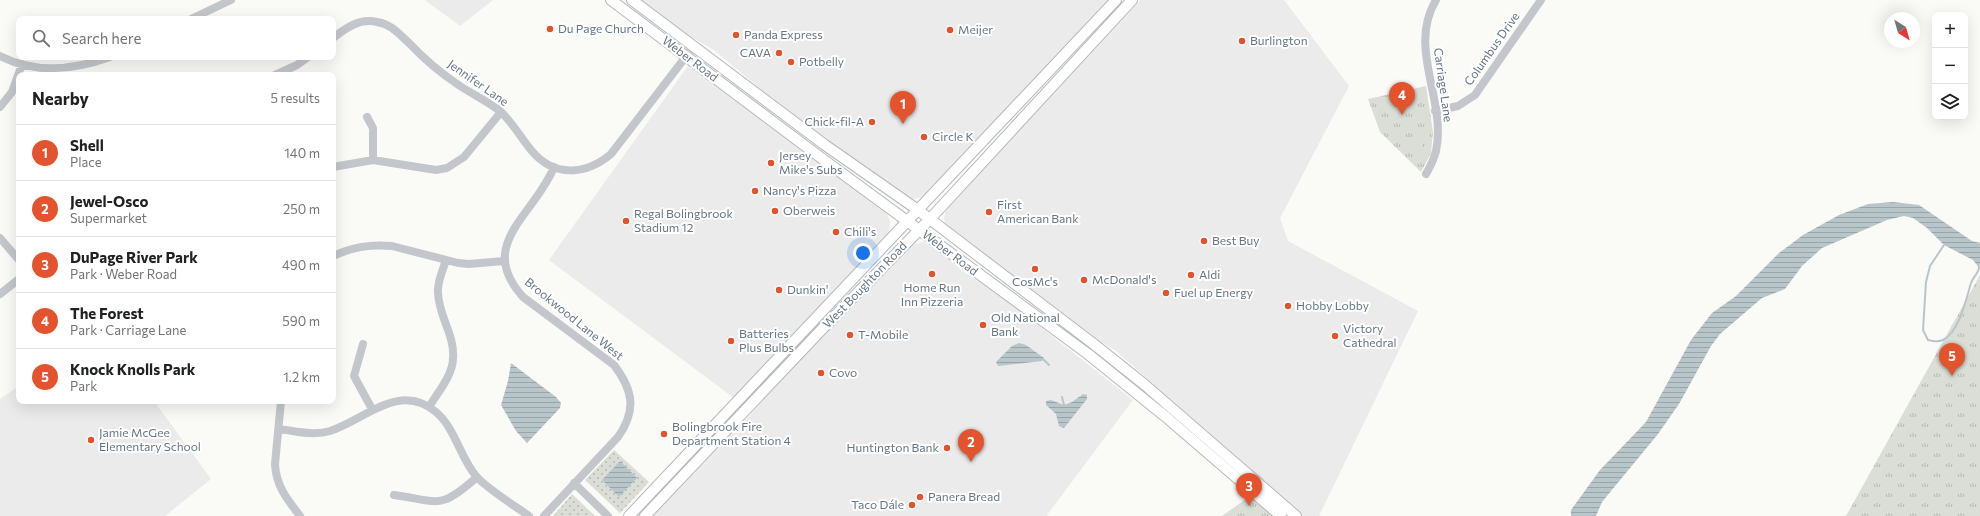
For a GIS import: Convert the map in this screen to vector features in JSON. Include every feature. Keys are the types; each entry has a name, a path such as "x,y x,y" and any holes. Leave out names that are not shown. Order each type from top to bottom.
{"main road":[{"name":"Weber Road","path":"611,0 1088,354 1166,417 1281,516"},
{"name":"Weber Road","path":"632,0 811,135 918,210 929,220 1145,385 1296,516"},
{"name":"West Boughton Road","path":"629,516 1116,0"},
{"name":"West Boughton Road","path":"644,516 825,326 929,220 1132,0"},
{"path":"771,120 775,117 779,118 804,135 811,135"}],"street":[{"path":"197,16 231,0"},
{"name":"Carriage Lane","path":"1426,174 1432,163 1437,146 1435,111 1425,45 1427,22 1436,0"},
{"name":"Columbus Drive","path":"1435,111 1458,106 1476,95 1541,0"},
{"name":"Jennifer Lane","path":"336,36 350,25 359,22 376,21 386,24 394,29 431,64 459,85 501,112 536,156 554,167 571,171 586,169 600,163 612,154 694,46"},
{"path":"0,56 22,64 54,68 84,66 101,60"},
{"path":"282,72 304,60"},
{"path":"19,72 22,64"},
{"path":"0,107 12,92 16,81"},
{"path":"336,166 373,160 436,170 447,168 464,157 501,112"},
{"path":"367,117 373,128 373,160"},
{"name":"Brookwood Lane West","path":"544,516 574,482 618,437 626,426 630,411 630,403 625,380 614,364 523,297 514,287 508,275 504,261 506,245 512,230 544,189 554,167"},
{"path":"0,238 16,257"},
{"path":"336,255 358,247 381,245 392,246 446,260 470,264 504,261"},
{"path":"429,407 448,376 454,358 451,341 441,310 437,291 446,260"},
{"path":"0,294 16,281"},
{"path":"363,344 354,376 372,409"},
{"path":"279,429 311,433 329,431 372,409 392,402 416,402 429,407 438,413 477,477 529,516"},
{"path":"282,404 275,464 278,482 283,494 300,516"},
{"path":"394,496 429,502 440,502 457,495 477,477"},
{"path":"574,482 608,516"}],"shaded area":[{"path":"425,0 493,0 460,26"},
{"path":"639,0 1112,0 931,189 921,197 914,199 904,196 786,110 714,50 681,31"},
{"path":"1140,0 1284,0 1349,86 1280,218 1288,241 1418,311 1319,516 1303,516 1116,351 1084,331 945,225 944,218 946,210 955,199"},
{"path":"688,66 886,212 890,221 889,231 874,249 734,398 549,260"},
{"path":"1893,202 1919,205 1972,241 1980,243 1980,269 1973,260 1944,245 1927,228 1913,218 1904,216 1887,220 1822,248 1802,266 1785,289 1762,298 1720,334 1711,346 1679,404 1658,434 1602,502 1596,516 1571,516 1571,510 1600,470 1646,422 1691,340 1712,313 1736,296 1779,253 1803,235 1839,215 1868,204"},
{"path":"923,242 945,254 961,270 1018,307 1043,329 1133,400 1047,515 1048,516 649,516 694,469 749,416 771,387 895,259 912,245"},
{"path":"1019,343 1026,345 1044,358 1042,361 998,366 996,362 1012,346"},
{"path":"511,363 556,397 561,403 560,408 527,443 516,431 501,405 508,381"},
{"name":"Jamie McGee Elementary School","path":"16,388 16,404 156,404 211,479 165,516 0,516 0,399"},
{"path":"1083,394 1087,395 1087,399 1064,428 1059,426 1056,414 1046,405 1046,401 1051,400 1064,405 1072,402"},
{"path":"620,461 637,478 619,497 602,480"}],"green space":[{"path":"1426,86 1433,132 1431,153 1421,172 1380,132 1368,99"},
{"path":"1410,136 1418,136 1423,141 1421,152 1418,154 1410,154 1405,149 1405,141"},
{"path":"1980,275 1980,516 1846,516"},
{"path":"614,450 649,482 620,513 585,480"},
{"path":"572,494 595,516 553,516"},
{"path":"1250,496 1273,516 1222,516"}],"waterway":[{"path":"1944,245 1930,266 1926,282 1923,330 1928,340 1938,341 1949,336 1958,323 1971,283 1979,267"},
{"path":"1043,359 1049,365"},
{"path":"1062,397 1064,405"}],"place":[{"name":"Du Page Church","path":"550,29"},
{"name":"Meijer","path":"950,30"},
{"name":"Panda Express","path":"736,35"},
{"name":"Burlington","path":"1242,41"},
{"name":"CAVA","path":"779,53"},
{"name":"Potbelly","path":"791,62"},
{"name":"The Forest","path":"1402,115"},
{"name":"Chick-fil-A","path":"872,122"},
{"name":"Shell","path":"903,124"},
{"name":"Circle K","path":"924,137"},
{"name":"Jersey Mike's Subs","path":"771,163"},
{"name":"Nancy's Pizza","path":"755,191"},
{"name":"Oberweis","path":"775,211"},
{"name":"First American Bank","path":"989,212"},
{"name":"Regal Bolingbrook Stadium 12","path":"626,221"},
{"name":"Chili's","path":"836,232"},
{"name":"Best Buy","path":"1204,241"},
{"name":"CosMc's","path":"1035,269"},
{"name":"Home Run Inn Pizzeria","path":"932,274"},
{"name":"Aldi","path":"1191,275"},
{"name":"McDonald's","path":"1084,280"},
{"name":"Dunkin'","path":"779,290"},
{"name":"Fuel up Energy","path":"1166,293"},
{"name":"Hobby Lobby","path":"1288,306"},
{"name":"Old National Bank","path":"983,325"},
{"name":"T-Mobile","path":"850,335"},
{"name":"Victory Cathedral","path":"1335,336"},
{"name":"Batteries Plus Bulbs","path":"731,341"},
{"name":"Covo","path":"821,373"},
{"name":"Knock Knolls Park","path":"1952,376"},
{"name":"Bolingbrook Fire Department Station 4","path":"664,434"},
{"name":"Jamie McGee Elementary School","path":"91,440"},
{"name":"Huntington Bank","path":"947,448"},
{"name":"Jewel-Osco","path":"971,462"},
{"name":"Panera Bread","path":"920,497"},
{"name":"Taco Dále","path":"912,505"},
{"name":"DuPage River Park","path":"1249,506"}]}
